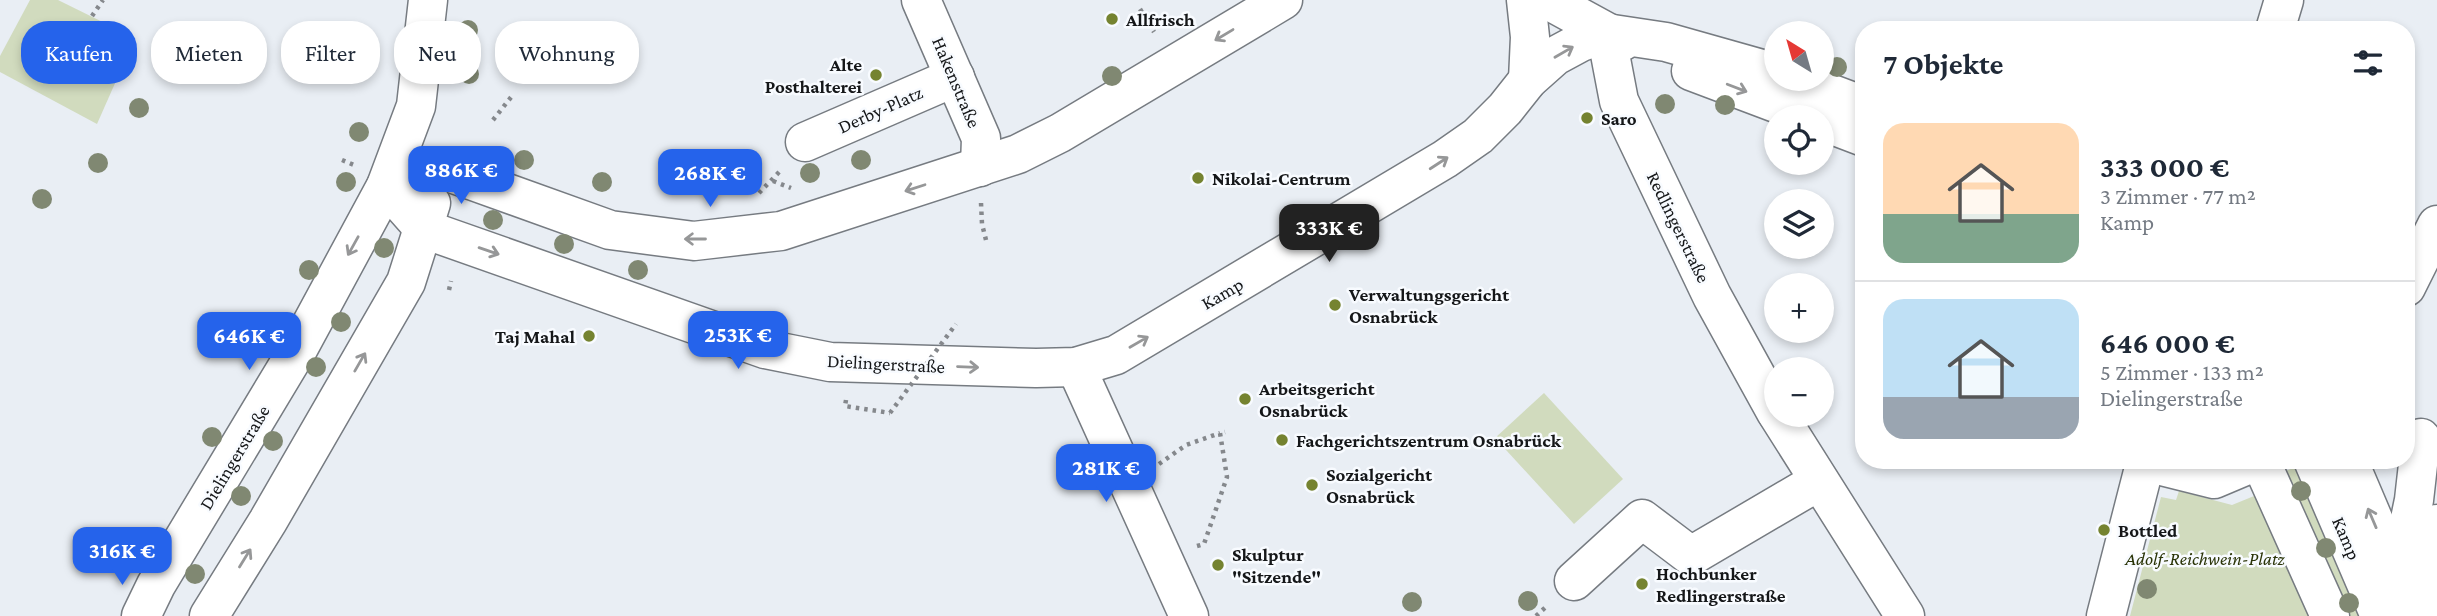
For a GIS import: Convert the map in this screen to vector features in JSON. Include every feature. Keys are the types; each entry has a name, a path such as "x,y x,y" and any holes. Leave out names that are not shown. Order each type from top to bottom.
{"street":[{"name":"Dielingerstraße","path":"141,616 156,585 298,349 388,183 416,106 428,0"},
{"name":"Hakenstraße","path":"921,0 981,138 980,167"},
{"path":"388,183 440,169 610,230 694,241 781,230 1018,154 1283,0"},
{"path":"1526,0 1530,37 1528,80"},
{"path":"1548,0 1659,59 1780,105"},
{"path":"2278,21 2284,0"},
{"path":"1606,33 1666,42 1764,70"},
{"name":"Kamp","path":"1081,353 1116,355 1414,200 1505,109 1528,80 1555,57 1606,33"},
{"name":"Redlingerstraße","path":"1606,33 1619,102 1712,296 1764,390"},
{"name":"Derby-Platz","path":"805,142 955,77"},
{"path":"1824,91 1855,103"},
{"name":"Dielingerstraße","path":"416,106 440,169"},
{"path":"1834,126 1855,134"},
{"path":"1018,154 1063,152"},
{"path":"209,616 268,521 406,282 440,169"},
{"name":"Dielingerstraße","path":"388,183 424,229 765,349 830,362 1020,369 1081,353"},
{"path":"2415,270 2437,225"},
{"path":"2415,289 2437,294"},
{"path":"1081,353 1150,473 1189,616"},
{"name":"Redlingerstraße","path":"1786,427 1905,616"},
{"path":"2390,616 2414,500 2421,438 2437,510"},
{"path":"2106,616 2144,469"},
{"path":"2176,469 2214,479 2238,469"},
{"path":"2263,469 2330,616"},
{"name":"Kamp","path":"2317,469 2380,616"},
{"name":"Kamp","path":"2351,469 2414,616"},
{"path":"1574,581 1643,519 1691,556 1819,481"},
{"path":"2421,616 2421,603 2437,524"}],"path":[{"path":"92,16 103,0"},
{"path":"1140,9 1159,42"},
{"path":"493,120 512,96"},
{"path":"755,196 765,190 805,142"},
{"path":"449,290 451,281"},
{"path":"845,406 890,413 957,324"},
{"path":"1150,473 1186,445 1223,432 1227,477 1204,544 1199,547 1194,545"}],"green space":[{"path":"30,0 58,0 101,21 21,21 21,83 0,72 0,56"},
{"path":"22,84 115,84 97,124"},
{"path":"1544,393 1623,479 1574,524 1495,438"},
{"path":"2290,469 2302,469 2367,616 2344,616 2281,473"},
{"name":"Adolf-Reichwein-Platz","path":"2179,491 2232,505 2259,494 2311,616 2130,616 2161,497 2176,500"}],"place":[{"name":"Allfrisch","path":"1112,19"},
{"name":"Alte Posthalterei","path":"876,75"},
{"name":"Saro","path":"1587,118"},
{"name":"Nikolai-Centrum","path":"1198,178"},
{"name":"Verwaltungsgericht Osnabrück","path":"1335,305"},
{"name":"Taj Mahal","path":"589,336"},
{"name":"Arbeitsgericht Osnabrück","path":"1245,399"},
{"name":"Fachgerichtszentrum Osnabrück","path":"1282,440"},
{"name":"Sozialgericht Osnabrück","path":"1312,485"},
{"name":"Bottled","path":"2104,530"},
{"name":"Skulptur \"Sitzende\"","path":"1218,565"},
{"name":"Hochbunker Redlingerstraße","path":"1642,584"}]}
